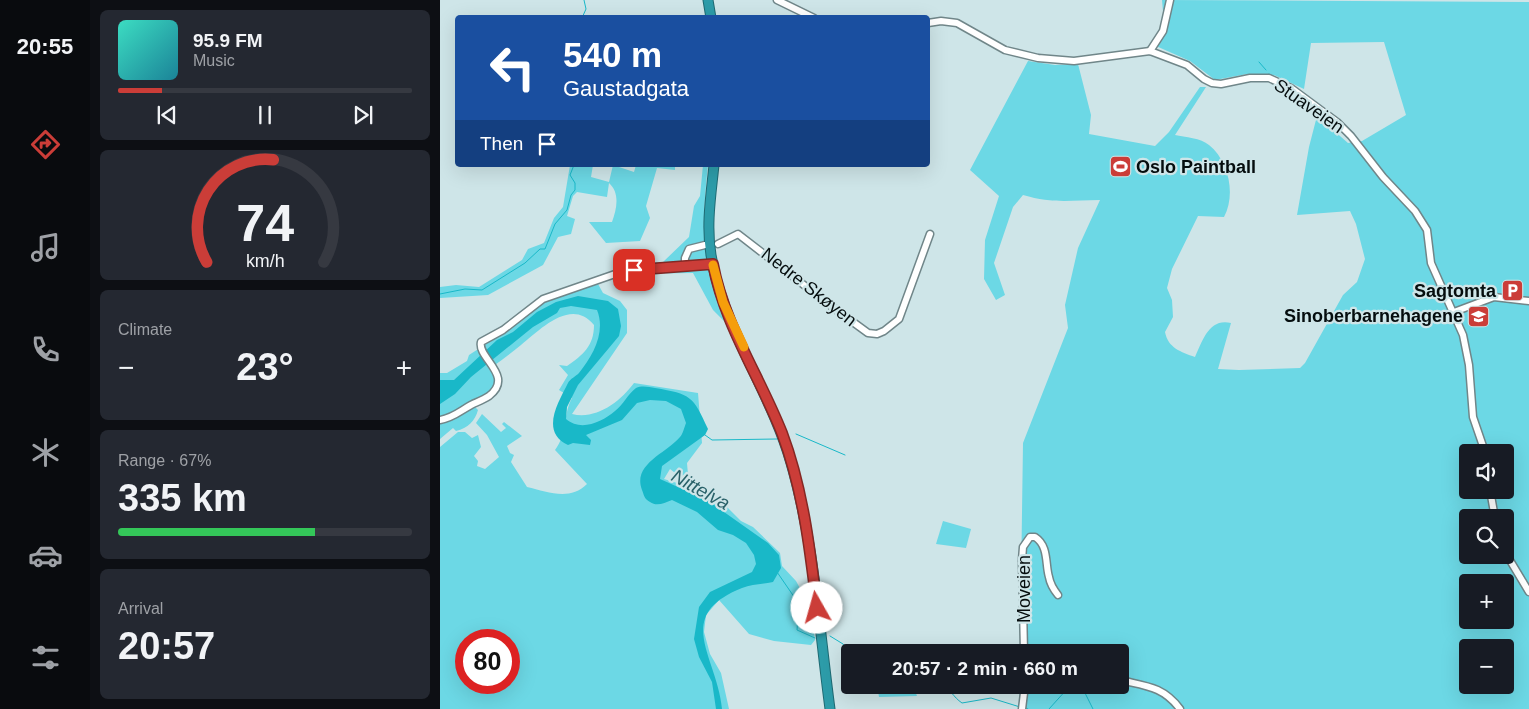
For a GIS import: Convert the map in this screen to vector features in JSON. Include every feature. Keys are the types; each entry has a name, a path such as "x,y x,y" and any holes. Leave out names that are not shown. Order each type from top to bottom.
{"highway":[{"path":"708,0 710,15"},
{"path":"714,167 709,227 713,264 723,302 775,415 795,476 808,538 830,709"}],"street":[{"path":"777,0 808,15"},
{"path":"1150,51 1163,31 1170,0"},
{"name":"Stuaveien","path":"930,23 941,21 957,23 1005,50 1052,60 1088,60 1150,51 1188,64 1204,79 1212,83 1221,84 1259,77 1275,80 1291,88 1342,126 1368,160 1422,221 1428,233 1430,263 1454,312 1466,351 1473,417 1482,444"},
{"name":"Nedre Skøyen","path":"718,244 738,234 837,311 868,333 877,334 891,327 898,319 930,234"},
{"path":"685,266 689,249 705,245"},
{"path":"440,420 454,416 489,396 497,381 497,373 481,349 480,344 483,340 502,330 543,299 626,271 713,264"},
{"path":"1454,312 1494,297 1529,301"},
{"name":"Moveien","path":"1024,644 1022,560 1023,547 1030,537 1035,537 1041,543 1048,560 1048,576 1058,595"},
{"path":"1512,564 1529,592"},
{"path":"1129,681 1138,682 1158,690 1174,701 1180,709"},
{"path":"1022,709 1024,694"}],"shaded area":[{"path":"1162,0 1529,2 1529,709 1019,709 1020,694 1129,694 1129,644 1020,644 1023,443 1068,328 1065,305 1078,248 1100,200 1053,201 1023,195 1013,207 994,263 1005,295 996,300 984,279 985,240 999,196 970,170 1028,61 1055,65 1078,64 1091,115 1089,134 1155,146 1169,132 1200,87 1206,87 1175,135 1202,141 1216,152 1226,169 1230,199 1224,217 1198,216 1172,269 1167,288 1172,300 1173,317 1165,332 1172,346 1195,357 1204,337 1212,327 1223,322 1231,323 1218,369 1300,368 1305,363 1343,295 1357,282 1365,259 1356,224 1350,211 1297,215 1309,147 1317,116 1348,143 1362,141 1406,115 1384,42 1311,43 1304,89 1274,75 1247,74 1215,80 1190,61 1156,46 1164,23"},
{"path":"570,167 593,167 591,177 609,182 613,167 634,172 635,167 675,167 675,170 657,168 646,206 650,218 640,241 606,243 589,222 612,222 616,196 609,183 607,197 577,192 573,196 567,216 575,219 571,234 558,237 543,265 488,295 440,298 440,287 456,285 479,287 522,260 528,249 544,243 554,218 563,207"},
{"path":"703,167 708,167 704,219 705,246 710,273 727,324 713,310 693,273 622,274 615,265 663,262 689,237 694,206 700,196"},
{"path":"598,284 603,293 620,301 627,310 627,333 572,414 590,414 607,408 622,397 634,383 698,393 702,443 687,463 688,475 679,476 670,469 664,479 703,491 726,506 741,521 753,527 780,553 782,566 796,581 802,592 809,591 815,640 811,645 774,641 749,634 719,600 706,615 704,632 710,654 721,673 729,709 440,709 440,447 458,432 465,432 472,438 478,435 481,447 474,456 478,461 477,466 485,469 499,457 487,435 476,423 482,414 501,432 506,428 502,424 504,422 522,436 507,446 510,453 514,455 511,462 527,487 551,493 566,494 580,489 587,484 555,450 561,438 572,398 559,390 568,375 559,365 567,366 578,358 590,344 594,325 585,317 576,314 566,315 546,325 492,367 496,379 489,393 466,407 440,418 440,373 447,373 467,361 469,355 503,333 536,306 551,298"},
{"name":"Nittelva","path":"578,296 608,301 618,309 621,326 619,336 578,385 567,407 566,419 578,425 598,422 621,406 633,390 641,387 676,392 689,398 694,403 708,429 705,435 662,466 660,479 707,500 768,543 779,555 781,568 773,582 742,588 721,599 709,611 704,625 704,639 719,690 722,709 716,709 712,682 699,657 694,639 699,607 710,592 752,572 756,564 754,555 746,543 733,535 718,530 697,512 672,500 655,504 644,497 640,481 646,466 683,433 686,423 681,409 666,401 650,400 637,403 622,420 586,435 591,440 590,445 573,443 568,445 555,433 554,417 560,399 569,382 579,373 589,359 597,343 600,327 597,310 571,306 560,308 557,313 533,327 471,377 455,394 440,404 440,380 454,380 497,340 513,332 537,312 556,302"},
{"path":"474,406 478,410 470,424 456,431 453,428 440,439 440,423"},
{"path":"943,521 971,529 966,548 936,544"},
{"path":"878,694 916,694 917,696 879,697"}],"waterway":[{"path":"583,15 586,9 584,0"},
{"path":"1259,62 1266,70"},
{"path":"1269,74 1283,81"},
{"path":"440,294 465,289 482,290 525,263 540,249 545,249 555,224 567,210 571,195 575,190 575,183 570,175 573,167"},
{"path":"796,434 845,455"},
{"path":"705,435 712,440 777,439"},
{"path":"777,572 799,604 797,630 815,638"},
{"path":"830,636 843,644"},
{"path":"1049,709 1068,688 1085,693 1093,709"},
{"path":"952,694 962,703 991,698 1020,707"}],"slow traffic":[{"path":"713,265 723,302 744,347"}],"place":[{"name":"Oslo Paintball","path":"1120,167"},
{"name":"Sagtomta","path":"1512,291"},
{"name":"Sinoberbarnehagene","path":"1479,316"}],"route":[{"path":"634,270 713,264 723,302 770,405 789,453 804,514 817,608"}]}
